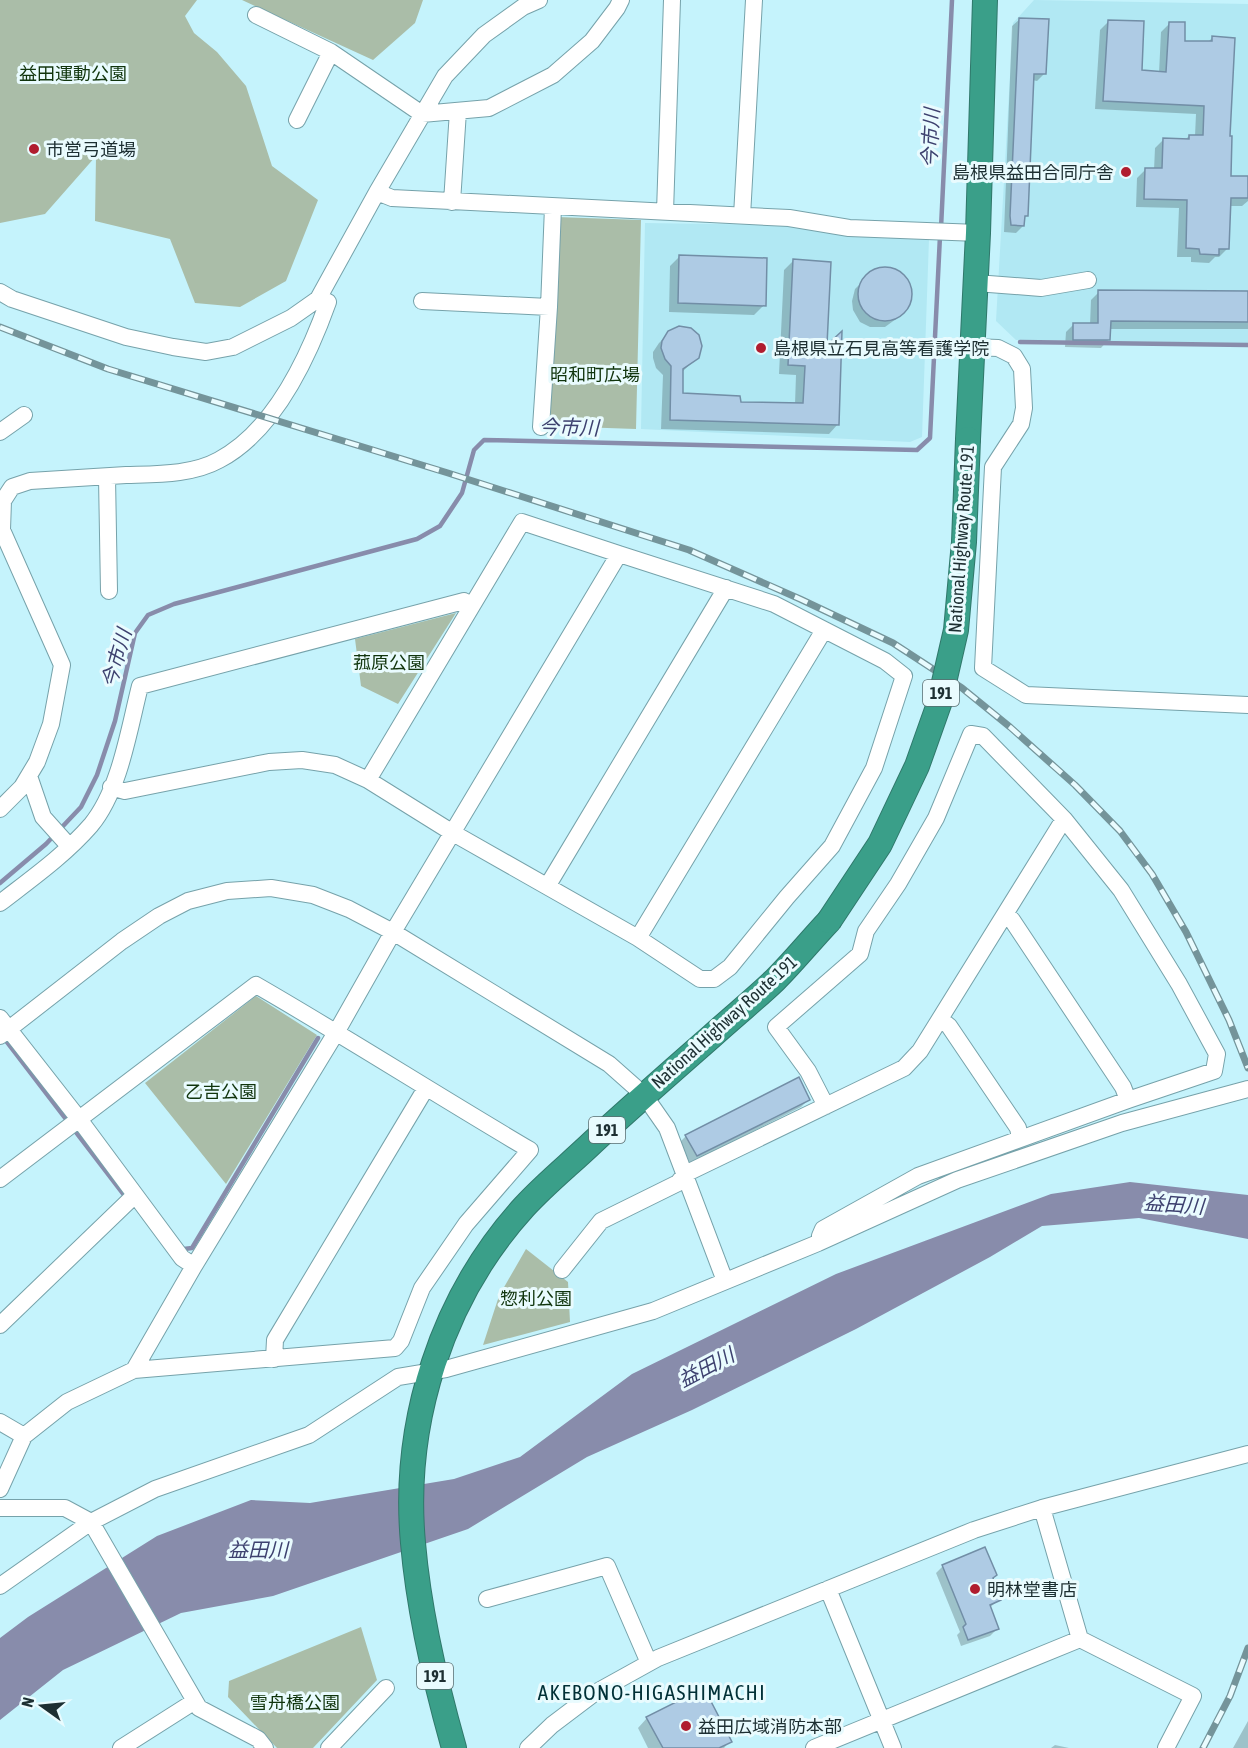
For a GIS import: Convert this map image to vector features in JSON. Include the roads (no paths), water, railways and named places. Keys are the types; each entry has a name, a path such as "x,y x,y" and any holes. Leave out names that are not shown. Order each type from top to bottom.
{"highway":[{"name":"National Highway Route 191","path":"454,1748 436,1681 420,1602 413,1540 411,1480 417,1431 430,1372 454,1308 491,1247 525,1206 644,1095 775,980 829,921 880,844 917,766 939,704 956,630 964,542 978,233 985,0"}],"street":[{"path":"0,292 12,299 126,337 173,348 206,352 243,343 291,318 318,299 445,76 484,35 524,7 539,0"},
{"path":"256,15 331,52 422,114 489,108 553,75 592,41 621,0"},
{"path":"665,212 672,0"},
{"path":"742,216 754,0"},
{"path":"297,120 331,52"},
{"path":"452,202 459,111"},
{"path":"377,192 392,198 789,218 849,228 978,233"},
{"path":"541,427 553,207"},
{"path":"976,283 1041,288 1088,280"},
{"path":"0,809 22,787 37,762 51,724 62,665 7,544 2,530 3,501 12,487 30,481 167,473 198,468 219,460 246,441 268,418 290,386 315,340 328,302 318,299"},
{"path":"422,301 549,307"},
{"path":"973,347 998,348 1014,356 1022,369 1024,408 1021,424 993,467 983,668 1026,696 1248,705"},
{"path":"0,432 24,415"},
{"path":"107,477 109,591"},
{"path":"111,787 125,791 269,762 291,761 335,765 368,780 453,833 548,885 638,938 700,979 714,979 730,967 832,846 874,768 904,676 885,661 774,604 522,522 368,780"},
{"path":"134,1370 619,554"},
{"path":"548,885 726,588"},
{"path":"0,903 92,824 111,787 124,751 140,686 464,601 471,605"},
{"path":"638,938 824,630"},
{"path":"818,1243 823,1229 918,1176 1214,1071 1217,1054 1179,984 1121,890 1064,819 983,736 971,734 936,818 898,884 866,931 860,954 776,1027 808,1071 826,1106"},
{"path":"29,776 38,805 46,821 67,844"},
{"path":"562,1270 601,1221 678,1183 685,1174 904,1068 920,1051 1064,819"},
{"path":"194,1266 182,1258 79,1119 3,1028 159,916 188,901 227,891 271,888 313,895 349,909 393,932 609,1064 644,1095 667,1128 726,1281"},
{"path":"1006,914 1123,1087 1128,1100"},
{"path":"0,1179 256,985 337,1031 426,1088 530,1150 466,1224 422,1288 401,1341 395,1348 134,1370 67,1402 24,1436 0,1489"},
{"path":"940,1019 949,1026 1018,1128 1020,1138"},
{"path":"274,1359 275,1340 426,1088"},
{"path":"0,1586 91,1522 154,1489 309,1435 398,1377 430,1372 653,1311 818,1243 957,1180 1122,1123 1248,1089"},
{"path":"0,1325 135,1195"},
{"path":"0,1422 24,1436"},
{"path":"528,1748 552,1725 593,1694 649,1663 828,1589 974,1530 1042,1508 1248,1454"},
{"path":"0,1508 65,1508 91,1522 199,1708 258,1739 265,1748"},
{"path":"1042,1508 1080,1639 1193,1696 1166,1748"},
{"path":"487,1599 607,1566 649,1663"},
{"path":"828,1589 893,1748"},
{"path":"814,1748 1080,1639"},
{"path":"329,1748 386,1688"},
{"path":"122,1748 192,1694"}],"water":[{"name":"益田川","path":"1130,1182 1248,1195 1248,1239 1139,1218 1042,1226 990,1257 856,1329 692,1410 587,1457 468,1529 273,1596 181,1613 63,1670 0,1720 0,1638 28,1617 157,1536 251,1500 310,1503 454,1479 520,1457 632,1374 836,1274 1051,1194"}],"waterway":[{"name":"今市川","path":"941,228 952,0"},
{"name":"今市川","path":"0,883 46,844 81,807 97,775 115,721 135,633 148,615 174,604 417,539 440,526 462,493 474,450 484,440 917,450 930,438 940,236"},
{"path":"1020,342 1248,345"},
{"path":"3,1037 127,1199"},
{"path":"184,1249 192,1248 318,1038"}],"railway":[{"path":"0,327 108,369 448,473 689,550 893,643 962,688 1010,727 1075,785 1120,831 1152,874 1186,932 1229,1020 1248,1068"},
{"path":"1203,1748 1230,1696 1248,1648"}],"place":[{"name":"市営弓道場","path":"34,149"},
{"name":"島根県益田合同庁舎","path":"1126,172"},
{"name":"島根県立石見高等看護学院","path":"761,348"},
{"name":"明林堂書店","path":"975,1589"},
{"name":"益田広域消防本部","path":"686,1726"}],"district":[{"name":"AKEBONO-HIGASHIMACHI","path":"652,1692"}],"park label":[{"name":"益田運動公園","path":"73,73"},
{"name":"昭和町広場","path":"595,374"},
{"name":"菰原公園","path":"389,662"},
{"name":"乙吉公園","path":"221,1091"},
{"name":"惣利公園","path":"536,1298"},
{"name":"雪舟橋公園","path":"295,1702"}]}
